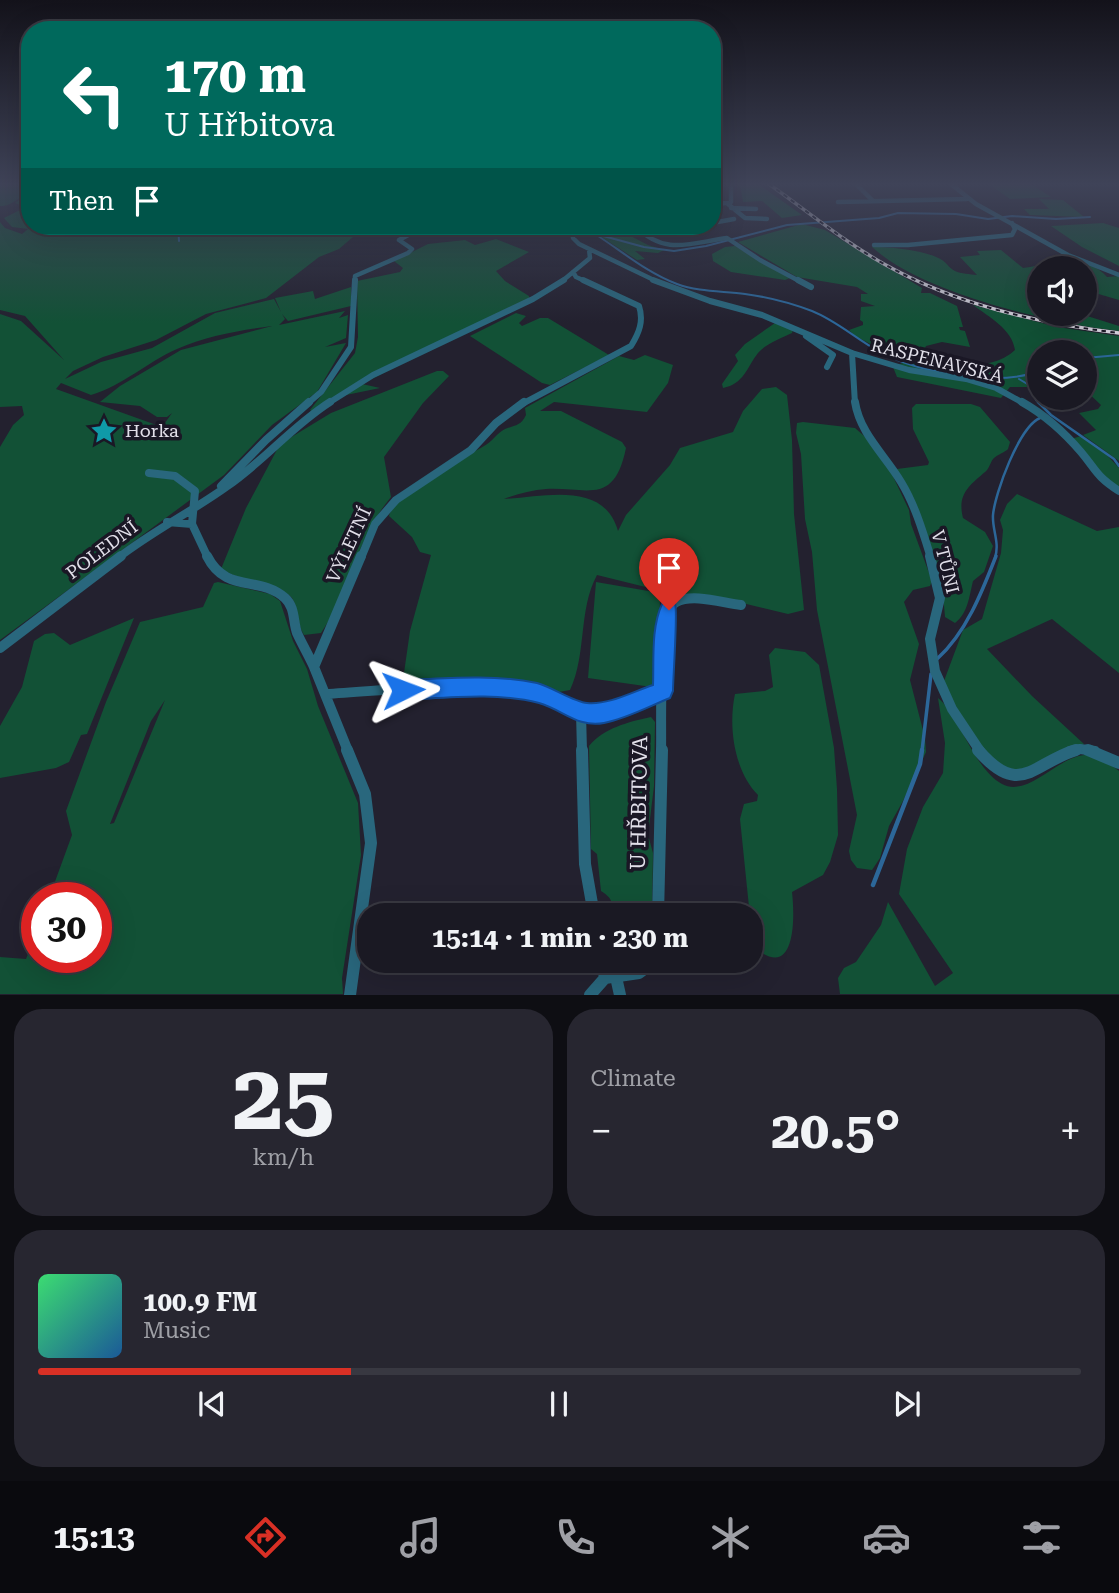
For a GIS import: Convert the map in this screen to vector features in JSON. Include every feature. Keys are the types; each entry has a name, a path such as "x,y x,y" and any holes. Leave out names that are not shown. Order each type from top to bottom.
{"street":[{"path":"874,245 908,245 1012,235 1014,230"},
{"path":"1025,230 1072,257 1119,275"},
{"path":"212,496 266,440 321,392 351,347 355,276 408,253 412,249 399,240 408,235"},
{"name":"RASPENAVSKÁ","path":"573,235 579,244 589,250 615,260 647,278 799,330 852,353 909,370 966,379 1014,396 1042,413 1082,453 1099,478 1119,491"},
{"path":"642,235 664,246 680,247 727,238 811,287"},
{"name":"POLEDNÍ","path":"0,648 167,522 228,486 302,421 373,375 533,299 590,258 589,250"},
{"name":"VÝLETNÍ","path":"314,667 375,524 388,505 411,486 473,448 497,422 550,388 631,346 637,338 642,314 639,306 576,277 573,272"},
{"name":"RASPENAVSKÁ","path":"799,330 833,355 827,367"},
{"name":"V TŮNI","path":"852,353 860,425 897,477 916,514 934,575 940,598 938,618 930,639 939,680 979,754 998,768 1014,775 1033,773 1075,750 1095,751 1119,763"},
{"path":"149,473 173,474 186,479 195,491 192,524 214,570 231,580 267,588 284,597 291,606 297,632 314,667 365,794 371,843 350,995"},
{"path":"167,522 192,524"},
{"name":"U HŘBITOVA","path":"658,903 664,632 669,610 676,602 694,599 741,605"},
{"path":"325,694 456,688 519,690 561,702 582,713 605,713 663,691"},
{"path":"582,713 585,864 592,903"},
{"path":"608,973 621,995"},
{"path":"590,995 611,978 639,973"}],"green space":[{"path":"0,230 12,230 21,235 354,236 339,249 319,257 266,298 206,314 156,340 103,357 73,371 65,379 101,362 152,348 215,313 274,299 281,312 275,298 313,291 315,299 351,287 351,306 288,321 282,314 285,319 279,325 345,311 339,318 348,315 346,338 325,347 346,343 317,392 272,425 224,475 0,640 0,447 13,425 24,415 22,406 0,407 0,314 21,321 64,360 25,316 0,310","holes":["272,326 181,350 120,386 100,402 140,406 157,417 167,417 172,413 162,427 56,389 61,383 91,395 188,344 224,334"]},
{"path":"779,230 826,230 922,288 921,293 930,293 957,306 963,327 959,327 965,331 970,347 942,342 926,346 913,362 953,366 980,365 1005,357 1015,350 1005,330 973,305 1027,319 1027,326 1053,326 1119,336 1119,461 1083,435 1096,430 1079,413 1097,410 1101,405 1097,401 1097,340 1027,340 1027,387 1010,387 1001,398 897,377 893,367 905,362 855,336 849,330 863,325 860,320 861,307 875,306 861,301 861,294 868,294 857,287 797,277 738,242"},
{"path":"1058,230 1119,230 1119,266"},
{"path":"599,235 629,235 664,250 658,253 635,251 645,259 637,260"},
{"path":"496,239 529,252 496,271 505,281 529,296 529,299 362,384 380,388 346,395 313,412 310,410 355,353 358,337 357,281 400,272 403,268 394,261 428,244 465,240 475,245"},
{"path":"735,246 790,278 785,280 731,272 713,261 712,254 725,247"},
{"path":"872,247 918,251 942,260 955,271 977,275 960,257 980,255 977,251 1001,250 1023,268 1027,267 1027,314 931,283 890,261"},
{"path":"1097,269 1107,277 1119,276 1119,300 1097,294"},
{"path":"516,313 526,316 519,323 522,326 540,318 548,318 609,355 550,385 542,383 470,336"},
{"path":"1097,319 1119,326 1119,331 1086,326 1097,326"},
{"path":"775,323 793,330 792,333 761,350 736,383 723,388 722,384 738,361 735,355 745,344"},
{"path":"645,355 673,365 668,383 647,412 554,402 540,411 561,411 622,442 626,448 614,479 597,490 541,490 504,499 554,495 586,498 600,504 611,515 618,531 626,515 670,465 680,448 733,432 743,411 762,389 776,387 787,395 792,440 794,514 804,610 788,614 738,602 686,597 597,575 587,603 579,662 570,690 559,692 539,687 484,683 402,687 410,631 431,555 420,552 412,537 389,516 393,508 415,488 487,444 502,431 520,423 526,415 525,408 619,356 634,360"},
{"path":"437,371 443,371 449,376 423,403 384,457 391,497 370,529 331,617 321,633 304,635 294,602 287,594 221,569 246,508 280,444 331,413"},
{"path":"916,404 971,404 980,407 1010,442 1008,449 994,458 987,470 969,486 963,497 963,518 985,532 993,546 984,572 973,581 965,610 955,623 945,617 943,594 897,469 928,465 929,462 913,429 912,408"},
{"path":"797,423 855,428 870,441 889,468 909,510 911,524 932,581 930,586 913,590 904,602 919,644 910,680 926,752 889,826 880,858 872,870 857,868 849,851 857,815 817,610 812,552 805,519 801,454 796,433"},
{"path":"1081,436 1104,452 1119,468 1119,489 1108,483 1071,439"},
{"path":"1017,494 1097,531 1119,527 1119,673 1052,619 987,649 1084,744 1026,771 1011,770 985,753 974,740 944,681 963,630 982,619 1001,553 1003,530 1000,520 1007,504"},
{"path":"218,582 270,594 280,601 293,641 307,669 318,706 358,803 361,855 342,978 343,994 0,994 0,957 21,959 21,973 112,973 112,882 55,882 72,835 66,811 106,702 140,622 203,607 214,583","holes":["165,700 114,823 110,824 151,721"]},
{"path":"596,582 660,593 659,688 588,678"},
{"path":"134,618 87,734 81,735 69,762 56,768 0,778 0,726 22,687 34,641 45,634 54,633 70,645"},
{"path":"775,648 805,652 819,665 834,748 837,789 838,835 830,862 823,875 792,892 790,943 778,957 763,953 763,903 749,903 740,819 744,804 757,801 758,795 743,774 738,761 732,720 735,694 765,691 773,687 769,655"},
{"path":"938,698 953,716 983,766 1002,784 1013,787 1024,785 1072,758 1084,755 1099,757 1119,771 1119,994 840,994 838,978 844,968 856,962 881,925 888,902 935,986 953,973 899,894 907,849 923,807 943,773 945,743"},
{"path":"651,717 655,722 654,786 648,835 653,853 652,903 612,903 601,891 597,854 591,849 589,746 609,730"}],"waterway":[{"path":"600,235 644,247 674,251 766,230"},
{"path":"179,235 179,241"},
{"path":"597,235 664,279 685,287 762,297 804,308 830,320 897,360 937,371 981,378 1027,375"},
{"path":"1097,357 1119,355"},
{"path":"1019,379 1034,388 1036,400 1051,415 1114,459 1119,466"},
{"path":"995,558 997,547 993,515 998,492 1016,447 1032,424 1040,418"},
{"path":"937,659 965,624 996,556"},
{"path":"922,751 931,674"},
{"path":"873,885 920,764 922,750"}],"railway":[{"path":"832,230 884,264 940,291 1028,318 1119,333"}],"place":[{"name":"Horka","path":"104,431"}],"route":[{"path":"403,690 519,690 561,702 582,713 605,713 663,691 664,632 669,610"}]}
